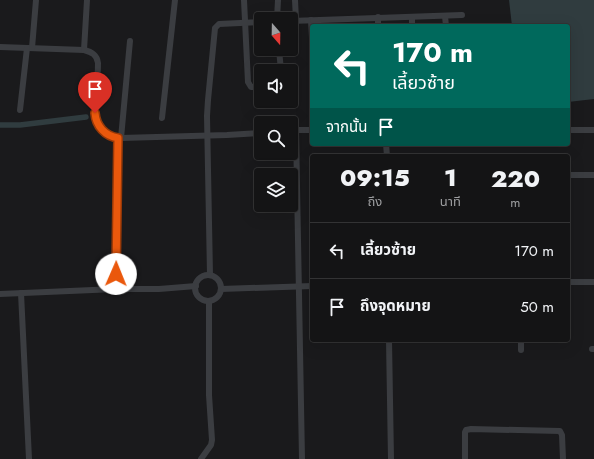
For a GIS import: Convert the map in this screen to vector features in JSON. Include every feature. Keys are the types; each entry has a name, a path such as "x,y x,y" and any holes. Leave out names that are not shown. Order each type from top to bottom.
{"street":[{"path":"20,110 36,0"},
{"path":"84,50 87,0"},
{"path":"162,118 174,0"},
{"path":"244,0 248,84 251,87 254,87"},
{"path":"277,12 278,0"},
{"path":"294,12 295,0"},
{"path":"298,20 462,15"},
{"path":"445,16 446,24"},
{"path":"412,17 412,24"},
{"path":"344,18 345,24"},
{"path":"378,18 378,24"},
{"path":"311,20 311,24"},
{"path":"210,275 208,100 215,28 219,24 254,22"},
{"path":"116,289 119,138 130,41"},
{"path":"0,47 84,50 92,52 97,58 98,63 95,118 98,124 108,135 119,138 254,133"},
{"path":"298,130 310,130"},
{"path":"570,130 594,130"},
{"path":"294,160 299,286 302,459"},
{"path":"570,176 594,174"},
{"path":"210,275 217,278 221,285 221,289 219,296 209,301 201,299 198,296 196,286 198,280 202,277 210,275"},
{"path":"570,282 593,282"},
{"path":"0,294 116,289 159,290 196,286"},
{"path":"221,289 310,286"},
{"path":"21,293 29,459"},
{"path":"201,459 211,445 212,440 209,395 209,301"},
{"path":"389,342 391,459"},
{"path":"521,342 521,350"},
{"path":"465,459 465,432 466,430 478,429 560,430 562,435 563,459"}],"shaded area":[{"path":"509,0 594,0 594,99 570,102 570,24 512,24"}],"waterway":[{"path":"0,125 20,125 86,117"}],"route":[{"path":"95,113 95,118 102,130 112,137 118,138 116,274"}]}
